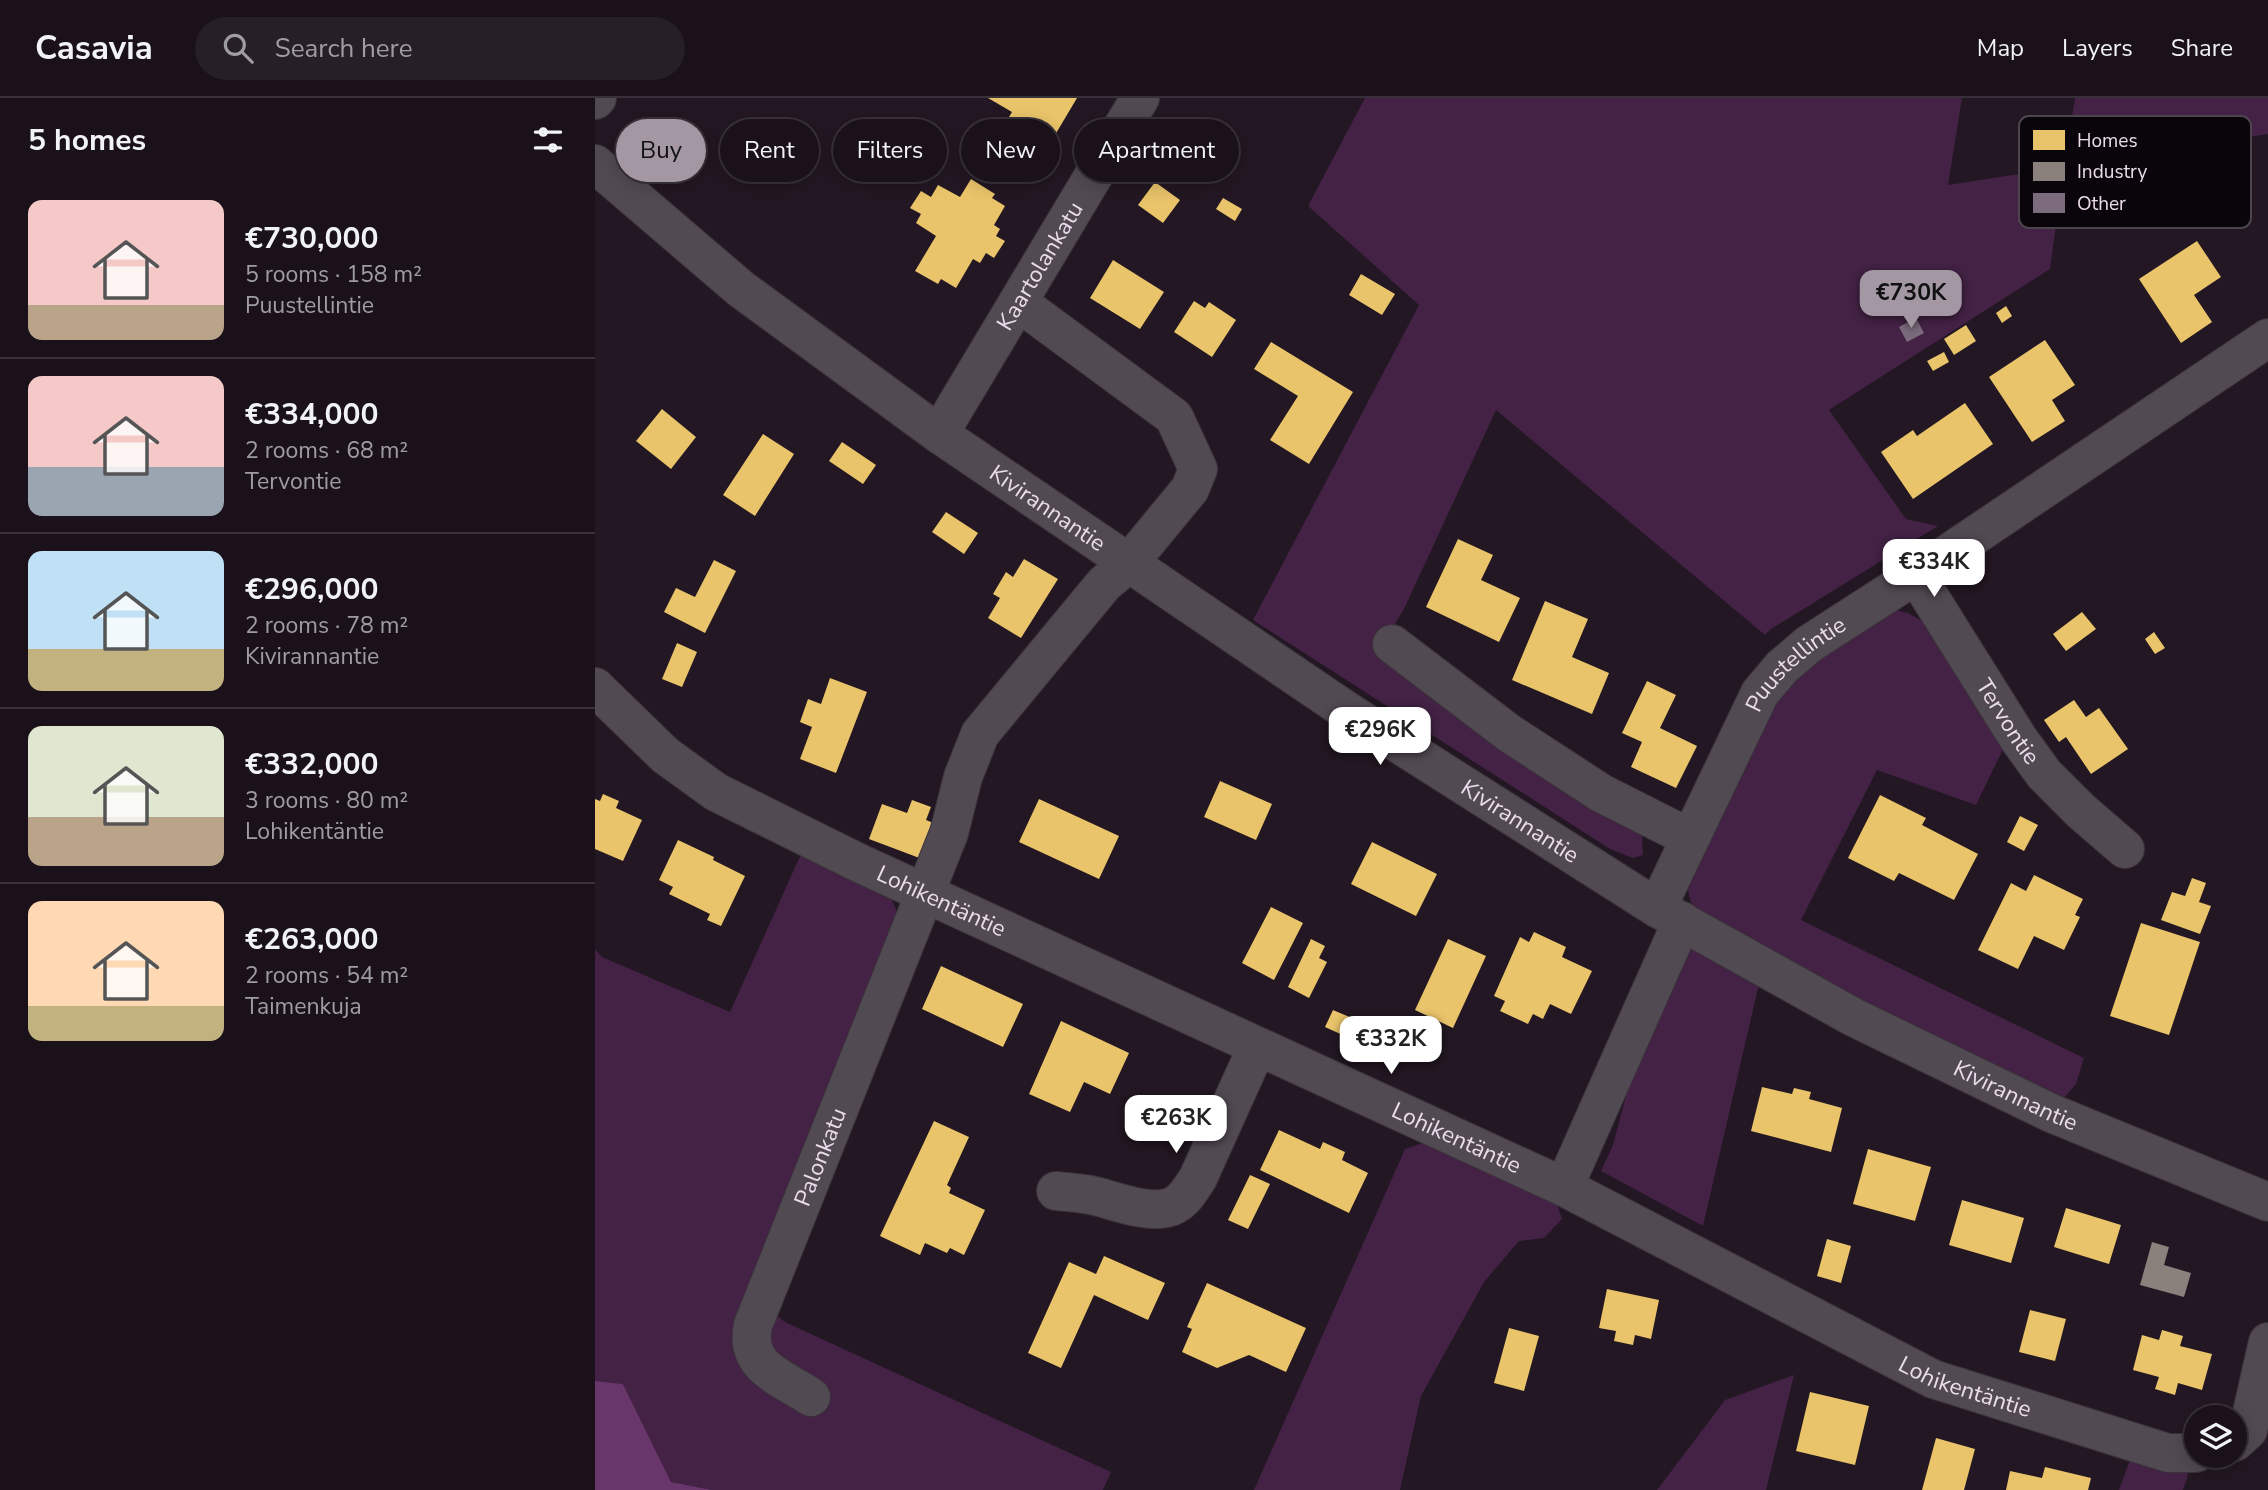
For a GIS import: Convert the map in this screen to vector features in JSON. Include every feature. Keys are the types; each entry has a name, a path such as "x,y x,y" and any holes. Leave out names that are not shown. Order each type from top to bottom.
{"street":[{"name":"Kaartolankatu","path":"939,434 1140,98"},
{"name":"Kivirannantie","path":"595,164 741,289 939,434 1347,711 1670,915 1854,1018 2051,1113 2268,1202"},
{"name":"Palonkatu","path":"811,1397 757,1362 751,1336 949,834 963,777 980,734 1104,584 1129,563 1191,489 1198,469 1174,417 1018,302"},
{"name":"Puustellintie","path":"1564,1187 1670,915 1690,838 1760,693 1782,667 1809,644 2268,338"},
{"name":"Tervontie","path":"1916,575 2018,738 2044,774 2125,849"},
{"path":"1392,644 1509,733 1601,793 1690,838"},
{"name":"Lohikentäntie","path":"595,687 665,755 716,792 925,894 1564,1187 1933,1379 2168,1453 2184,1453"},
{"path":"1056,1191 1091,1195 1143,1207 1165,1209 1177,1204 1198,1178 1257,1047"},
{"path":"2247,1431 2268,1342"}],"shaded area":[{"path":"1365,98 1962,98 1948,185 2019,174 2019,228 2056,228 2050,269 1829,410 1906,519 1938,526 1765,635 1496,410 1404,609 1380,649 1642,835 1643,855 1633,858 1610,849 1253,620 1419,305 1308,206"},
{"path":"2075,98 2268,98 2268,134 2251,137 2251,116 2072,116"},
{"path":"1892,609 1908,613 1924,622 2005,745 1976,805 1877,770 1801,920 2084,1058 2076,1084 2062,1100 1908,1025 1697,911 1690,900 1687,884 1775,700 1801,666"},
{"path":"801,854 890,896 896,909 897,929 748,1292 785,1322 1111,1472 1103,1490 712,1490 671,1482 623,1384 595,1381 595,949 602,957 730,1012"},
{"path":"1669,932 1759,984 1703,1226 1601,1171 1613,1145"},
{"path":"1429,1141 1556,1201 1562,1219 1544,1238 1519,1241 1484,1282 1421,1396 1400,1490 1254,1490 1405,1149"},
{"path":"1794,1375 1766,1490 1657,1490 1725,1400"},
{"path":"595,1381 623,1384 671,1482 712,1490 595,1490"},
{"path":"2131,1457 2184,1467 2188,1475 2183,1490 2119,1490"}],"building: Homes":[{"path":"988,98 1077,98 1060,127 1060,119 1008,119 1012,112"},
{"path":"969,182 976,182 995,194 992,198 1005,206 994,225 1000,229 996,236 1005,241 994,258 986,253 980,263 973,259 956,288 941,279 938,284 915,271 936,236 916,223 921,214 910,208 921,191 931,197 938,185 960,197"},
{"path":"1155,182 1180,200 1163,223 1138,205"},
{"path":"1223,198 1242,209 1235,221 1216,209"},
{"path":"2197,241 2221,277 2194,295 2212,322 2181,343 2139,279"},
{"path":"1113,260 1164,292 1140,329 1090,298"},
{"path":"1361,274 1395,294 1382,315 1349,295"},
{"path":"1194,301 1205,308 1209,302 1236,320 1212,357 1174,332"},
{"path":"2006,306 2012,316 2002,323 1996,313"},
{"path":"1966,325 1976,341 1954,355 1944,339"},
{"path":"2045,340 2075,385 2052,400 2065,421 2032,442 1989,377"},
{"path":"1271,342 1353,392 1309,464 1270,440 1298,396 1254,369"},
{"path":"1944,352 1949,362 1933,371 1927,361"},
{"path":"1965,403 1993,444 1913,499 1881,452 1913,430 1917,436"},
{"path":"662,409 696,437 671,469 636,441"},
{"path":"763,434 794,454 755,516 723,495"},
{"path":"842,442 876,465 863,484 829,461"},
{"path":"946,512 978,533 964,554 932,532"},
{"path":"1458,539 1493,555 1481,580 1520,598 1499,642 1426,607"},
{"path":"1024,559 1058,579 1021,638 988,618 1000,598 993,594 1006,572 1013,577"},
{"path":"714,560 736,571 705,633 664,612 676,588 695,597"},
{"path":"1545,601 1588,619 1572,657 1609,673 1592,714 1512,680"},
{"path":"2082,612 2096,629 2066,651 2053,634"},
{"path":"2154,632 2165,648 2155,654 2145,639"},
{"path":"677,643 697,652 682,687 662,679"},
{"path":"830,678 867,692 836,773 800,759 812,727 800,722 808,699 821,704"},
{"path":"1647,681 1676,695 1660,728 1697,746 1676,788 1631,767 1642,742 1622,733"},
{"path":"2074,700 2086,717 2099,708 2128,749 2091,774 2066,737 2059,742 2044,720"},
{"path":"1220,781 1272,804 1256,840 1204,817"},
{"path":"603,794 619,801 616,808 642,820 623,861 595,849 595,799 600,801"},
{"path":"1880,795 1926,818 1922,825 1978,854 1954,900 1899,873 1894,881 1848,858"},
{"path":"1039,799 1119,836 1099,879 1019,842"},
{"path":"912,800 931,807 926,820 943,827 930,862 869,839 882,804 907,813"},
{"path":"2020,816 2038,825 2024,851 2007,842"},
{"path":"678,840 745,876 721,926 707,920 710,914 669,894 673,887 659,880"},
{"path":"1372,842 1437,874 1416,916 1351,884"},
{"path":"2034,875 2083,899 2075,915 2080,917 2064,950 2034,936 2018,969 1978,950 2011,883 2026,891"},
{"path":"2192,878 2206,883 2199,902 2211,906 2200,934 2161,920 2172,892 2185,896"},
{"path":"1271,907 1303,923 1274,980 1242,963"},
{"path":"2141,923 2200,942 2169,1035 2110,1016"},
{"path":"1534,932 1566,947 1562,957 1592,971 1571,1014 1550,1004 1543,1019 1533,1014 1528,1024 1500,1011 1505,1001 1494,996 1520,937 1529,942"},
{"path":"1311,939 1325,946 1319,958 1327,962 1309,998 1288,987"},
{"path":"1448,939 1486,956 1453,1028 1415,1010"},
{"path":"941,966 1023,1004 1003,1047 922,1009"},
{"path":"1333,1010 1366,1024 1358,1042 1325,1027"},
{"path":"1061,1021 1129,1053 1110,1094 1084,1082 1070,1112 1029,1094"},
{"path":"1762,1087 1792,1094 1794,1088 1811,1092 1809,1099 1842,1108 1831,1152 1751,1131"},
{"path":"934,1121 969,1137 947,1185 951,1188 949,1193 985,1210 964,1255 950,1248 947,1253 925,1243 920,1255 880,1236"},
{"path":"1279,1130 1320,1149 1323,1142 1345,1152 1342,1160 1368,1173 1349,1213 1260,1170"},
{"path":"1868,1149 1931,1167 1915,1221 1853,1204"},
{"path":"1250,1175 1270,1184 1248,1229 1228,1220"},
{"path":"1962,1200 2024,1218 2011,1263 1949,1245"},
{"path":"2066,1208 2121,1225 2109,1264 2054,1247"},
{"path":"1827,1239 1851,1246 1841,1283 1817,1276"},
{"path":"1104,1256 1165,1283 1148,1320 1094,1295 1061,1368 1028,1353 1069,1262 1096,1274"},
{"path":"1207,1283 1306,1328 1286,1372 1249,1355 1217,1368 1182,1352 1192,1329 1187,1327"},
{"path":"1607,1289 1659,1300 1651,1339 1635,1335 1633,1345 1614,1341 1616,1331 1599,1328"},
{"path":"2030,1310 2066,1319 2055,1361 2019,1352"},
{"path":"1509,1328 1539,1336 1524,1391 1494,1383"},
{"path":"2162,1330 2183,1336 2180,1346 2212,1354 2202,1390 2178,1383 2175,1395 2155,1389 2159,1377 2133,1370 2142,1335 2159,1340"},
{"path":"1810,1392 1869,1406 1855,1465 1796,1451"},
{"path":"1936,1438 1975,1449 1964,1490 1922,1490"},
{"path":"2045,1467 2091,1478 2088,1490 2006,1490 2010,1471 2042,1478"}],"building: Industry":[{"path":"2152,1242 2169,1247 2164,1265 2191,1273 2184,1297 2140,1285"}],"building: Other":[{"path":"1916,318 1924,333 1907,342 1899,327"}]}
